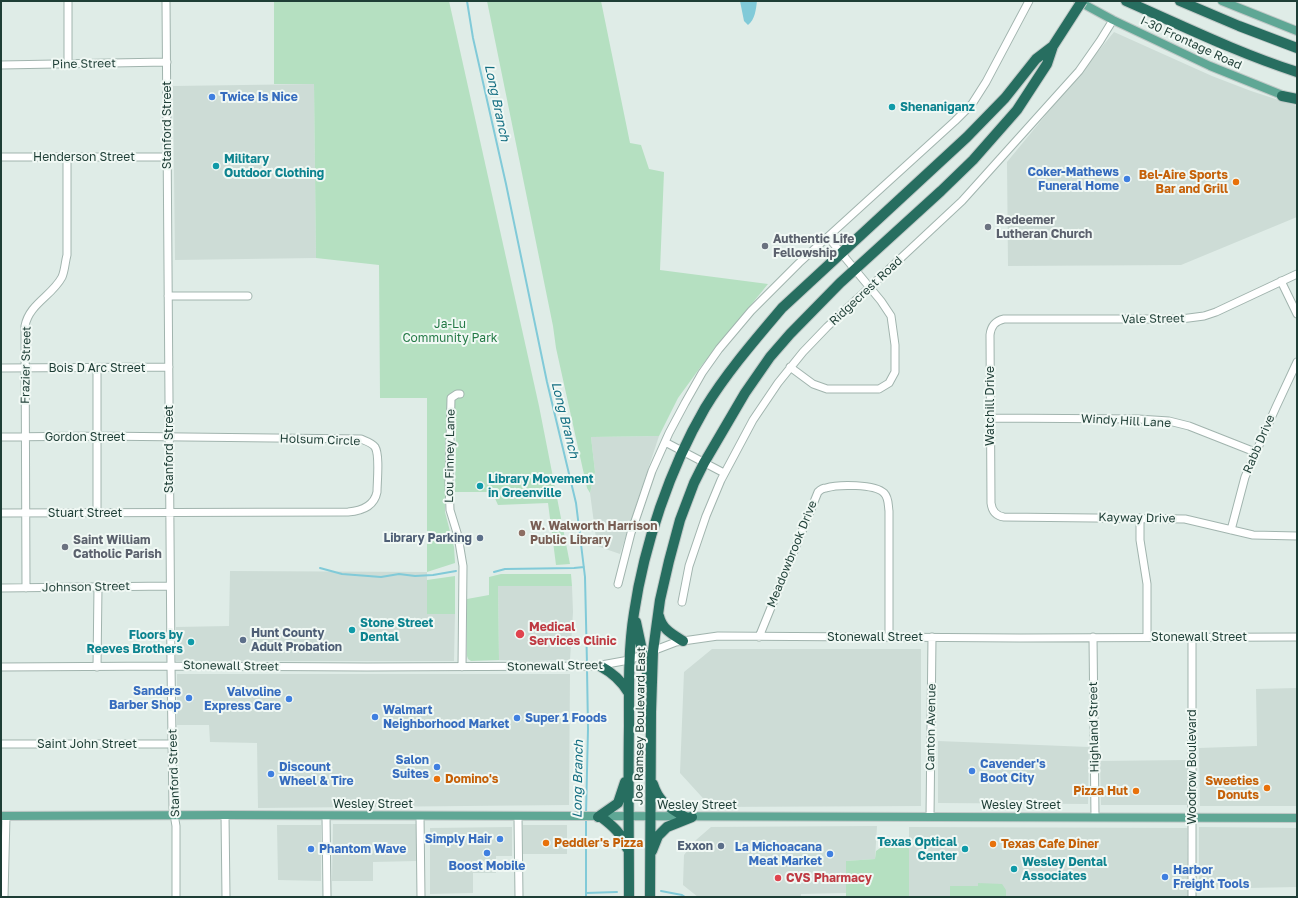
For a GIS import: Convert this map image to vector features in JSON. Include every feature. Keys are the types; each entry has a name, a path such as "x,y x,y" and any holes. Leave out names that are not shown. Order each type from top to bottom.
{"highway":[{"path":"1053,46 1082,1"},
{"path":"1126,1 1261,60 1297,72"},
{"path":"1180,1 1297,48"},
{"name":"Joe Ramsey Boulevard East","path":"628,897 629,693 634,612 653,532 683,451 718,388 762,331 782,308 967,137 1005,98 1036,59 1053,46"},
{"name":"Joe Ramsey Boulevard East","path":"650,897 651,693 653,651 658,614 669,560 680,520 694,483 745,392 770,357 840,283 973,160 1017,110 1047,64 1053,46"},
{"path":"1282,96 1297,100"},
{"path":"634,612 642,656 651,693"},
{"path":"658,614 661,624 683,641"},
{"path":"598,666 610,671 620,680 629,693"},
{"path":"629,770 618,803 598,817 613,826 624,838 629,852"},
{"path":"651,774 658,797 668,806 689,817"},
{"path":"650,854 658,836 667,827 689,817"}],"main road":[{"name":"I-30 Frontage Road","path":"1078,1 1113,20 1210,66 1282,96"},
{"path":"1222,1 1232,3 1297,31"},
{"name":"Wesley Street","path":"4,816 225,815 1297,818"}],"street":[{"path":"68,1 68,64"},
{"name":"Stanford Street","path":"166,1 170,586 172,744 174,816 176,826 176,897"},
{"path":"618,584 631,533 652,471 684,403 702,373 719,349 766,295 972,104 986,82 1029,1"},
{"name":"Ridgecrest Road","path":"682,602 689,566 706,516 724,473 753,420 778,383 790,367 827,327 962,201 982,180 1079,71 1113,20"},
{"name":"Pine Street","path":"1,65 167,62"},
{"name":"Henderson Street","path":"1,157 167,157"},
{"name":"Frazier Street","path":"26,588 25,326 26,318 58,282 65,269 67,157"},
{"path":"790,367 813,384 827,389 879,389 889,382 894,372 895,346 893,322 885,306 828,236"},
{"name":"Vale Street","path":"999,320 1016,318 1181,319 1204,316 1216,312 1297,274"},
{"path":"1281,281 1297,314"},
{"path":"168,296 248,296"},
{"name":"Watchill Drive","path":"991,496 990,329 999,320"},
{"name":"Rabb Drive","path":"1231,530 1245,478 1255,452 1297,362"},
{"name":"Bois D Arc Street","path":"1,368 169,367"},
{"path":"97,368 97,514"},
{"name":"Lou Finney Lane","path":"460,394 457,394 451,398 449,482 450,515 458,536 463,566 462,667"},
{"name":"Windy Hill Lane","path":"991,418 1138,419 1169,421 1189,426 1255,452"},
{"name":"Gordon Street","path":"1,437 169,437"},
{"name":"Holsum Circle","path":"169,437 361,439 367,441 374,447 377,454 376,498 367,507 360,511 170,514"},
{"path":"665,442 724,473"},
{"name":"Meadowbrook Drive","path":"758,637 818,492 825,488 859,486 878,490 884,493 887,498 889,511 889,637"},
{"name":"Kayway Drive","path":"991,496 992,508 994,512 1004,517 1190,520 1260,536 1297,536"},
{"name":"Stuart Street","path":"1,513 170,514"},
{"path":"1140,518 1140,540 1147,584 1147,637"},
{"name":"Johnson Street","path":"1,588 170,586"},
{"path":"97,667 98,587"},
{"name":"Stonewall Street","path":"1,667 598,666 630,660 683,641 718,636 1297,637"},
{"name":"Canton Avenue","path":"930,817 932,637"},
{"name":"Highland Street","path":"1092,637 1095,817"},
{"name":"Woodrow Boulevard","path":"1192,637 1192,897"},
{"name":"Saint John Street","path":"1,744 172,744"},
{"path":"225,815 226,897"},
{"path":"4,816 4,897"},
{"path":"326,816 327,897"},
{"path":"420,816 421,897"},
{"path":"518,817 519,897"}],"shaded area":[{"path":"1114,32 1212,76 1297,106 1297,217 1181,265 1008,266 1007,162"},
{"path":"314,84 316,258 175,260 173,86"},
{"path":"659,436 620,554 597,546 590,493 595,472 591,437"},
{"path":"230,571 427,572 427,614 455,614 454,661 176,661 176,627 229,626"},
{"path":"498,586 572,586 573,612 570,660 499,660"},
{"path":"712,649 921,649 921,806 711,807 680,773 684,672"},
{"path":"177,674 570,674 569,805 258,808 257,743 210,742 209,725 177,725"},
{"path":"1297,688 1297,806 1200,806 1199,748 1257,746 1256,689"},
{"path":"938,741 1089,747 1088,804 938,803"},
{"path":"1188,760 1188,805 1101,805 1100,761"},
{"path":"333,824 417,824 417,861 373,862 373,881 332,881"},
{"path":"277,825 321,825 321,881 278,880"},
{"path":"523,825 567,825 567,854 523,854"},
{"path":"877,826 875,859 846,861 846,893 801,894 801,897 698,897 683,885 684,855 696,840 711,827"},
{"path":"512,827 512,856 496,856 496,873 473,873 473,893 430,894 430,828"},
{"path":"909,827 1187,828 1188,897 1006,897 1006,890 978,883 978,886 950,886 950,897 909,897"},
{"path":"1199,827 1297,828 1297,887 1199,889"}],"green space":[{"name":"Ja-Lu Community Park","path":"274,1 449,1 539,406 570,564 556,565 548,503 498,505 492,492 455,492 456,437 445,440 445,512 454,547 455,563 427,572 427,398 380,398 379,265 316,258 314,84 274,84"},
{"path":"487,1 601,1 630,143 641,145 649,169 664,172 660,270 768,284 702,365 678,398 659,436 591,437 595,472 590,493 587,488 556,348 553,326"},
{"path":"501,574 571,574 572,586 498,586 499,660 471,661 467,656 467,599 489,595 489,577"},
{"path":"455,576 455,614 427,614 427,580"},
{"path":"909,843 909,897 846,897 846,861 875,859 876,851 886,844"},
{"path":"978,883 1002,884 1006,890 1006,897 950,897 950,886 978,886"}],"water":[{"path":"740,1 757,1 754,17 748,25 744,21"}],"waterway":[{"name":"Long Branch","path":"467,1 473,38 506,184 547,382 576,503 585,577 587,664"},
{"path":"494,572 505,569 584,567"},
{"path":"320,568 342,574 381,577 399,574 415,576 433,575 456,571"},
{"name":"Long Branch","path":"586,814 588,729 587,668"},
{"name":"Long Branch","path":"586,818 586,897"},
{"path":"661,891 682,895 685,897"},
{"path":"586,893 617,892"}],"place":[{"name":"Twice Is Nice","path":"212,97"},
{"name":"Shenaniganz","path":"892,107"},
{"name":"Military Outdoor Clothing","path":"216,166"},
{"name":"Coker-Mathews Funeral Home","path":"1127,179"},
{"name":"Bel-Aire Sports Bar and Grill","path":"1236,182"},
{"name":"Redeemer Lutheran Church","path":"988,227"},
{"name":"Authentic Life Fellowship","path":"765,246"},
{"name":"Library Movement in Greenville","path":"480,486"},
{"name":"W. Walworth Harrison Public Library","path":"522,533"},
{"name":"Library Parking","path":"480,538"},
{"name":"Saint William Catholic Parish","path":"65,547"},
{"name":"Stone Street Dental","path":"352,630"},
{"name":"Medical Services Clinic","path":"520,634"},
{"name":"Hunt County Adult Probation","path":"243,640"},
{"name":"Floors by Reeves Brothers","path":"191,642"},
{"name":"Sanders Barber Shop","path":"189,698"},
{"name":"Valvoline Express Care","path":"289,699"},
{"name":"Walmart Neighborhood Market","path":"375,717"},
{"name":"Super 1 Foods","path":"517,718"},
{"name":"Salon Suites","path":"437,767"},
{"name":"Cavender's Boot City","path":"972,771"},
{"name":"Discount Wheel & Tire","path":"271,774"},
{"name":"Domino's","path":"437,779"},
{"name":"Sweeties Donuts","path":"1267,788"},
{"name":"Pizza Hut","path":"1136,791"},
{"name":"Simply Hair","path":"500,839"},
{"name":"Peddler's Pizza","path":"546,843"},
{"name":"Texas Cafe Diner","path":"993,844"},
{"name":"Exxon","path":"721,846"},
{"name":"Phantom Wave","path":"311,849"},
{"name":"Texas Optical Center","path":"965,849"},
{"name":"Boost Mobile","path":"487,853"},
{"name":"La Michoacana Meat Market","path":"830,854"},
{"name":"Wesley Dental Associates","path":"1014,869"},
{"name":"Harbor Freight Tools","path":"1165,877"},
{"name":"CVS Pharmacy","path":"778,878"}]}
